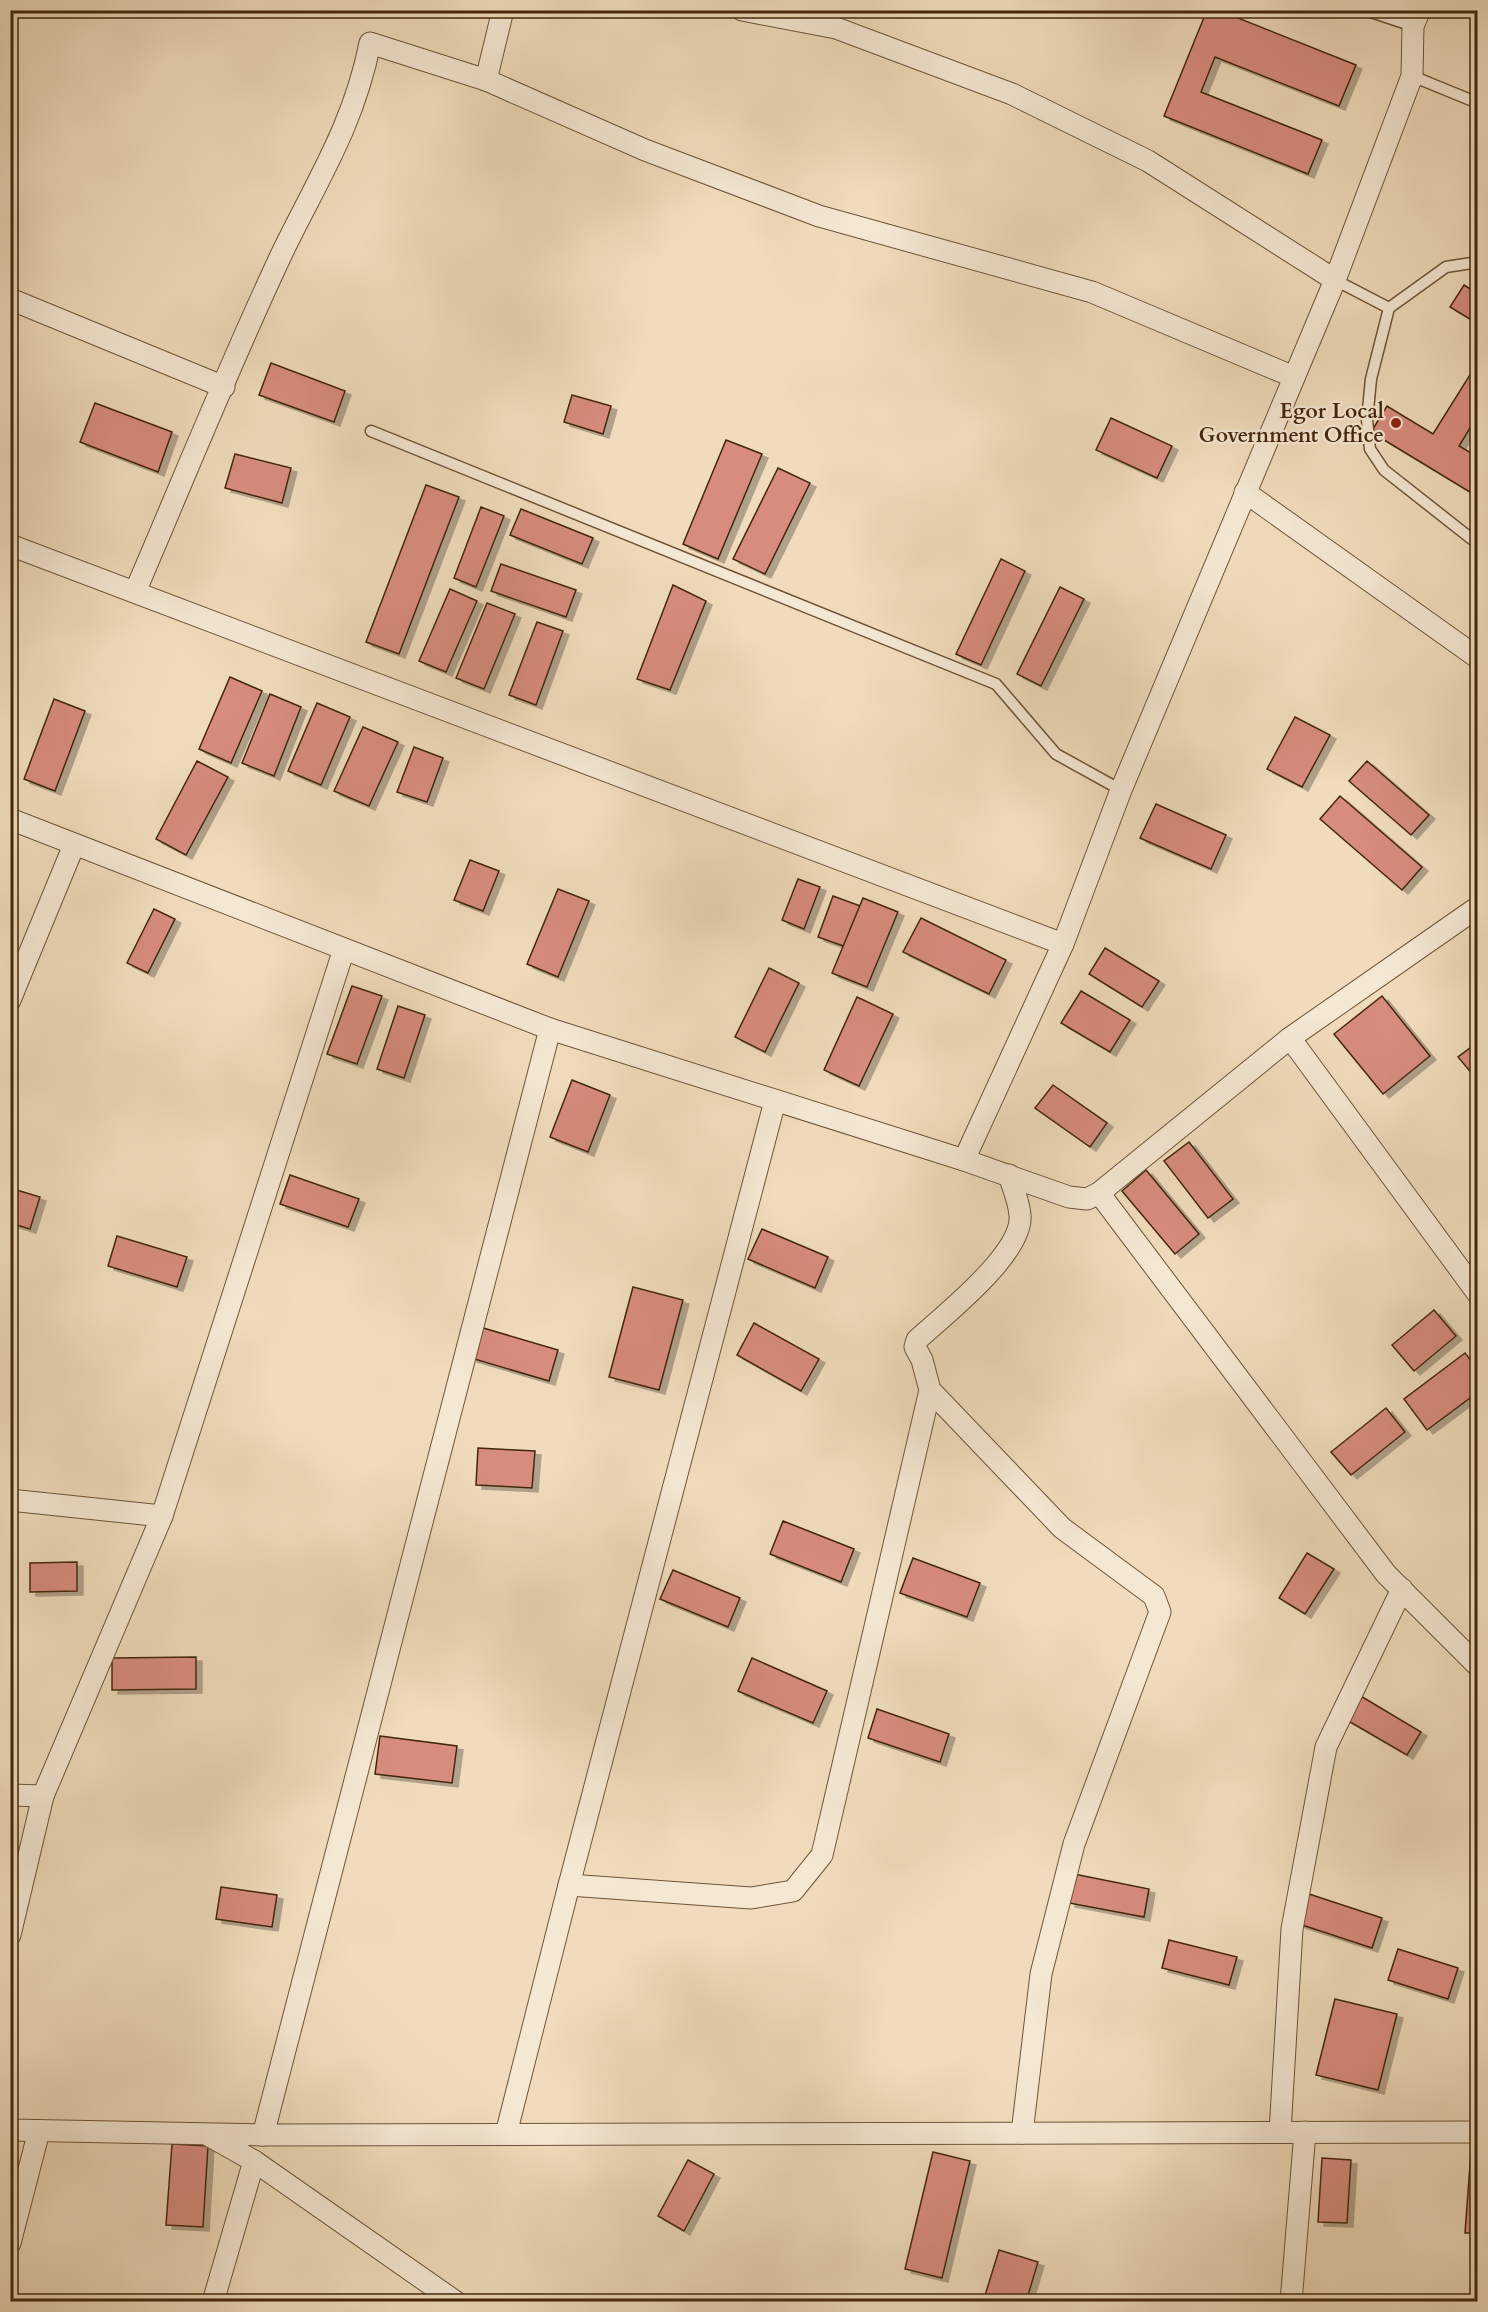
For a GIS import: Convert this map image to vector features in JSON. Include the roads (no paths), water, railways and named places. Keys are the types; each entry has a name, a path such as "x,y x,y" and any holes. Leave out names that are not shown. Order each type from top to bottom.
{"street":[{"path":"486,80 503,10"},
{"path":"742,10 836,28 1012,94 1148,161 1335,280"},
{"path":"964,1160 1063,944 1121,790 1335,280 1412,76 1416,18"},
{"path":"135,592 283,251 336,150 363,80 370,43 486,80 645,150 819,216 1092,292 1294,378"},
{"path":"10,299 224,387"},
{"path":"1245,492 1478,658"},
{"path":"10,545 1063,944"},
{"path":"10,819 550,1029 964,1160 1069,1197 1088,1199 1099,1193 1290,1038 1478,907"},
{"path":"10,1000 74,845"},
{"path":"10,1935 43,1796 162,1516 344,949"},
{"path":"263,2134 550,1029"},
{"path":"1290,1038 1478,1294"},
{"path":"507,2134 569,1885 775,1101"},
{"path":"1009,1175 1021,1217 1012,1244 993,1270 915,1343 930,1390 1062,1528 1154,1596 1160,1612 1074,1844 1041,1974 1022,2133"},
{"path":"1099,1193 1386,1574 1478,1666"},
{"path":"569,1885 752,1898 793,1891 822,1855 930,1390"},
{"path":"10,1500 162,1516"},
{"path":"1280,2132 1292,1929 1326,1747 1402,1589"},
{"path":"10,1795 43,1796"},
{"path":"10,2130 205,2134 1478,2132"},
{"path":"10,2243 39,2131"},
{"path":"1291,2301 1305,2132"},
{"path":"205,2134 254,2161 445,2298"},
{"path":"216,2301 215,2295 254,2161"}],"lane":[{"path":"1365,10 1416,18"},
{"path":"1412,76 1478,103"},
{"path":"1478,262 1446,267 1389,308 1371,379 1367,420 1370,449 1384,470 1478,544"},
{"path":"1335,280 1389,308"},
{"path":"371,431 996,684 1056,754 1121,790"}],"place":[{"name":"Egor Local Government Office","path":"1396,423"}]}
